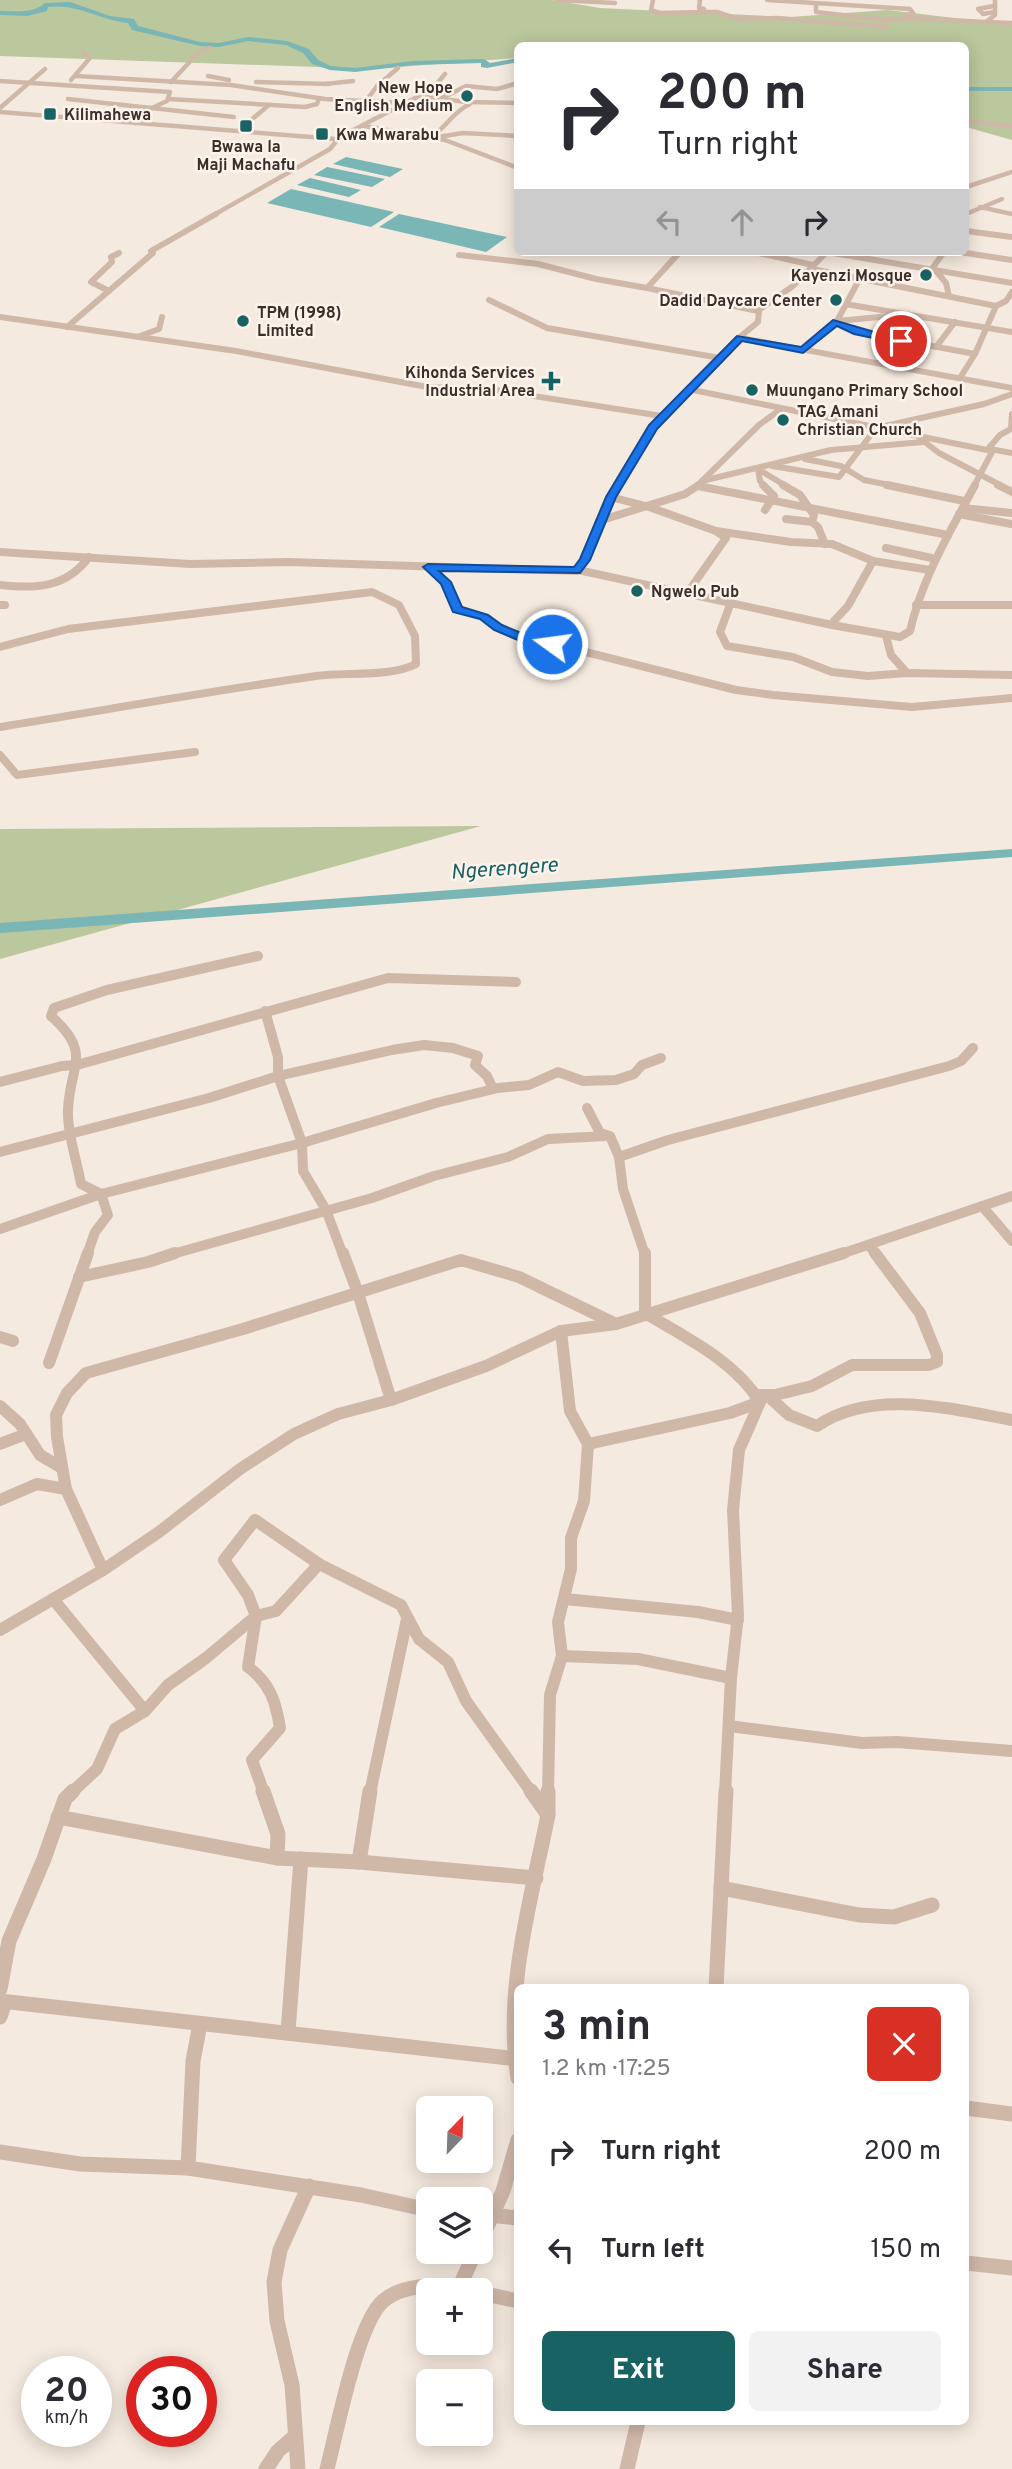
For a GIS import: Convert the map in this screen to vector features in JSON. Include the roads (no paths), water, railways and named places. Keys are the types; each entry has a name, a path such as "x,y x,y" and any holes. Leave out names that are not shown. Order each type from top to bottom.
{"street":[{"path":"557,0 615,4"},
{"path":"653,0 651,9 660,13 701,12 723,14 736,19 791,19 883,27 887,27 887,20"},
{"path":"700,0 699,8 704,9 701,12"},
{"path":"986,22 995,15 995,0"},
{"path":"718,4 724,10 723,14"},
{"path":"763,18 766,4 797,8 816,5 911,9 913,13 907,15 915,19"},
{"path":"816,5 816,12 887,20 1012,23"},
{"path":"791,19 798,13 797,8"},
{"path":"171,82 198,53 209,48"},
{"path":"63,86 76,76 90,58 84,52"},
{"path":"366,101 373,90 398,68"},
{"path":"0,110 46,69"},
{"path":"67,327 153,253 151,251 330,149 338,139 431,90 445,74"},
{"path":"76,76 231,86 319,99 403,103"},
{"path":"208,76 329,84"},
{"path":"210,100 237,80"},
{"path":"0,81 167,91 170,92 169,99"},
{"path":"303,97 317,86 354,81"},
{"path":"488,102 509,83 514,83"},
{"path":"62,105 80,86"},
{"path":"441,98 464,86 503,88"},
{"path":"97,102 114,88"},
{"path":"217,128 267,90"},
{"path":"419,96 514,103"},
{"path":"68,99 234,117"},
{"path":"135,123 152,108 169,99 310,107 319,103 319,99"},
{"path":"428,137 441,131 446,120 473,102"},
{"path":"108,121 128,105"},
{"path":"239,130 269,105"},
{"path":"0,110 338,139"},
{"path":"48,115 55,110"},
{"path":"969,121 1012,126"},
{"path":"363,125 451,142 514,166"},
{"path":"428,137 463,133 514,136"},
{"path":"969,186 995,180 1012,172"},
{"path":"969,212 1002,199"},
{"path":"980,207 1012,214"},
{"path":"969,231 1012,237"},
{"path":"109,291 91,282 112,262 111,257 119,253"},
{"path":"969,254 1012,260"},
{"path":"459,255 538,264 596,279 758,311 793,286 823,256"},
{"path":"647,288 676,256"},
{"path":"770,256 859,280 996,306 1006,302 1012,292"},
{"path":"849,256 1012,283"},
{"path":"933,271 942,256"},
{"path":"933,271 946,283 949,296"},
{"path":"803,350 836,322 859,280"},
{"path":"489,300 547,328 720,358"},
{"path":"845,304 1012,332"},
{"path":"960,378 975,354 984,327 996,306"},
{"path":"578,569 585,560 611,497 662,416 760,320 758,311"},
{"path":"836,322 911,314"},
{"path":"0,317 257,355 419,386 489,389 662,416"},
{"path":"138,337 159,329 162,317"},
{"path":"836,322 857,332 975,354"},
{"path":"936,347 955,322"},
{"path":"740,338 1012,388"},
{"path":"688,390 876,428 921,440 1012,453"},
{"path":"772,466 839,477 876,428 984,404 1012,394"},
{"path":"599,521 685,494 700,484 735,447 782,409"},
{"path":"989,449 998,436 1011,429 1012,415"},
{"path":"700,484 831,450 921,440 1012,492"},
{"path":"0,552 190,564 288,562 549,571 578,569 900,637 910,631 916,605 930,570 992,452 989,449"},
{"path":"799,459 847,468 864,480 1012,524"},
{"path":"758,469 760,481 774,496 765,510"},
{"path":"758,469 800,495 814,515 812,522"},
{"path":"700,484 948,535"},
{"path":"611,497 649,507 716,531 825,544 846,548 876,561 930,570"},
{"path":"962,507 1012,513"},
{"path":"786,519 812,522 818,527 825,544"},
{"path":"688,592 726,538 716,531"},
{"path":"834,621 848,606 888,546 936,559"},
{"path":"0,585 35,588 53,586 73,578 89,557"},
{"path":"428,567 445,582 457,609 484,617 507,632 736,690 912,707 1012,698"},
{"path":"0,647 68,629 372,592 399,606 415,636 416,664 405,670 340,673 260,684 0,727"},
{"path":"731,602 720,632 727,646 793,657 832,672 868,676 907,673 1012,674"},
{"path":"916,605 1012,605"},
{"path":"886,636 891,655 907,673"},
{"path":"0,755 17,775 195,752"},
{"path":"49,1363 94,1232 108,1215 101,1194 81,1184 74,1132 68,1110 77,1065 71,1034 51,1016 54,1008 107,990 258,956"},
{"path":"0,1082 77,1065 388,978 516,982"},
{"path":"265,1011 278,1057 278,1076 302,1143 303,1171 326,1210 358,1293 391,1400"},
{"path":"0,1152 209,1098 278,1076 424,1045 453,1048 478,1056 475,1065 487,1076 493,1089"},
{"path":"619,1157 668,1140 949,1066 961,1060 972,1048"},
{"path":"0,1229 101,1194 302,1143 436,1103 493,1089 529,1085 558,1072 583,1081 616,1080 634,1074 642,1065 661,1058"},
{"path":"587,1108 600,1133 610,1136"},
{"path":"610,1136 619,1157 623,1189 645,1254 645,1313"},
{"path":"79,1277 148,1262 192,1247 276,1226 474,1164 508,1157 548,1139 610,1136"},
{"path":"0,1630 103,1570 159,1532 240,1469 294,1434 338,1414 391,1400 486,1366 561,1331 615,1324 869,1245 1012,1196"},
{"path":"982,1206 1012,1241"},
{"path":"588,1444 730,1413 762,1397 812,1386 852,1365 929,1365 937,1362 937,1355 920,1313 869,1245"},
{"path":"103,1570 66,1489 56,1415 67,1393 86,1373 243,1329 461,1260 475,1262 615,1324"},
{"path":"645,1313 723,1364 778,1410 796,1420 817,1426 836,1414 870,1406 971,1413 1012,1420"},
{"path":"516,1984 548,1815 550,1695 562,1656 558,1622 571,1569 571,1538 584,1501 588,1444 570,1411 561,1331"},
{"path":"0,1337 13,1341"},
{"path":"716,1984 730,1678 738,1620 733,1510 739,1450 762,1397"},
{"path":"0,1406 26,1434 40,1455 62,1468"},
{"path":"0,1444 26,1434"},
{"path":"0,1500 27,1486 52,1483 66,1489"},
{"path":"277,1858 278,1834 252,1760 280,1728 276,1705 266,1679 248,1667 256,1616 248,1595 224,1560 255,1520 318,1564 401,1605 419,1639 448,1662 466,1701 548,1815"},
{"path":"0,2017 9,1941 44,1859 65,1799 97,1769 115,1729 145,1711 168,1685 206,1658 256,1616 276,1611 318,1564"},
{"path":"53,1599 145,1711"},
{"path":"565,1599 698,1612 738,1620"},
{"path":"359,1862 377,1751 407,1619"},
{"path":"562,1656 638,1658 730,1678"},
{"path":"729,1726 862,1743 897,1742 1012,1751"},
{"path":"58,1817 277,1858 359,1862 536,1878"},
{"path":"288,2032 301,1859"},
{"path":"721,1888 859,1915 894,1917 932,1905"},
{"path":"2,1997 200,2024 514,2059"},
{"path":"188,2168 192,2061 200,2024"},
{"path":"969,2108 1012,2114"},
{"path":"0,2152 80,2164 188,2168 309,2186 416,2207"},
{"path":"493,2206 503,2191 514,2154"},
{"path":"298,2469 292,2385 277,2321 274,2282 280,2250 309,2186"},
{"path":"493,2216 514,2218"},
{"path":"969,2263 1012,2268"},
{"path":"327,2469 363,2335 372,2314 383,2301 398,2292 416,2289"},
{"path":"493,2296 514,2300"},
{"path":"627,2469 637,2425"},
{"path":"266,2469 278,2451 295,2437"}],"water":[{"path":"346,157 403,169 390,177 333,164"},
{"path":"327,167 385,179 372,187 314,175"},
{"path":"310,178 361,190 349,197 297,185"},
{"path":"291,189 394,212 371,227 267,203"},
{"path":"399,214 507,237 486,252 379,227"}],"waterway":[{"path":"0,13 27,14 44,9 45,5 70,4 107,17 131,21 135,28 200,44 219,45 248,39 287,43 306,51 315,62 330,68 355,70 413,63 484,61 487,66 514,61"},
{"path":"969,89 1012,89"},
{"name":"Ngerengere","path":"0,928 1012,853"}],"place":[{"name":"New Hope English Medium","path":"467,96"},
{"name":"Kilimahewa","path":"50,114"},
{"name":"Bwawa la Maji Machafu","path":"246,126"},
{"name":"Kwa Mwarabu","path":"322,134"},
{"name":"Kayenzi Mosque","path":"926,275"},
{"name":"Dadid Daycare Center","path":"836,300"},
{"name":"TPM (1998) Limited","path":"243,321"},
{"name":"Kihonda Services Industrial Area","path":"551,381"},
{"name":"Muungano Primary School","path":"752,390"},
{"name":"TAG Amani Christian Church","path":"783,420"},
{"name":"Ngwelo Pub","path":"637,591"}]}
